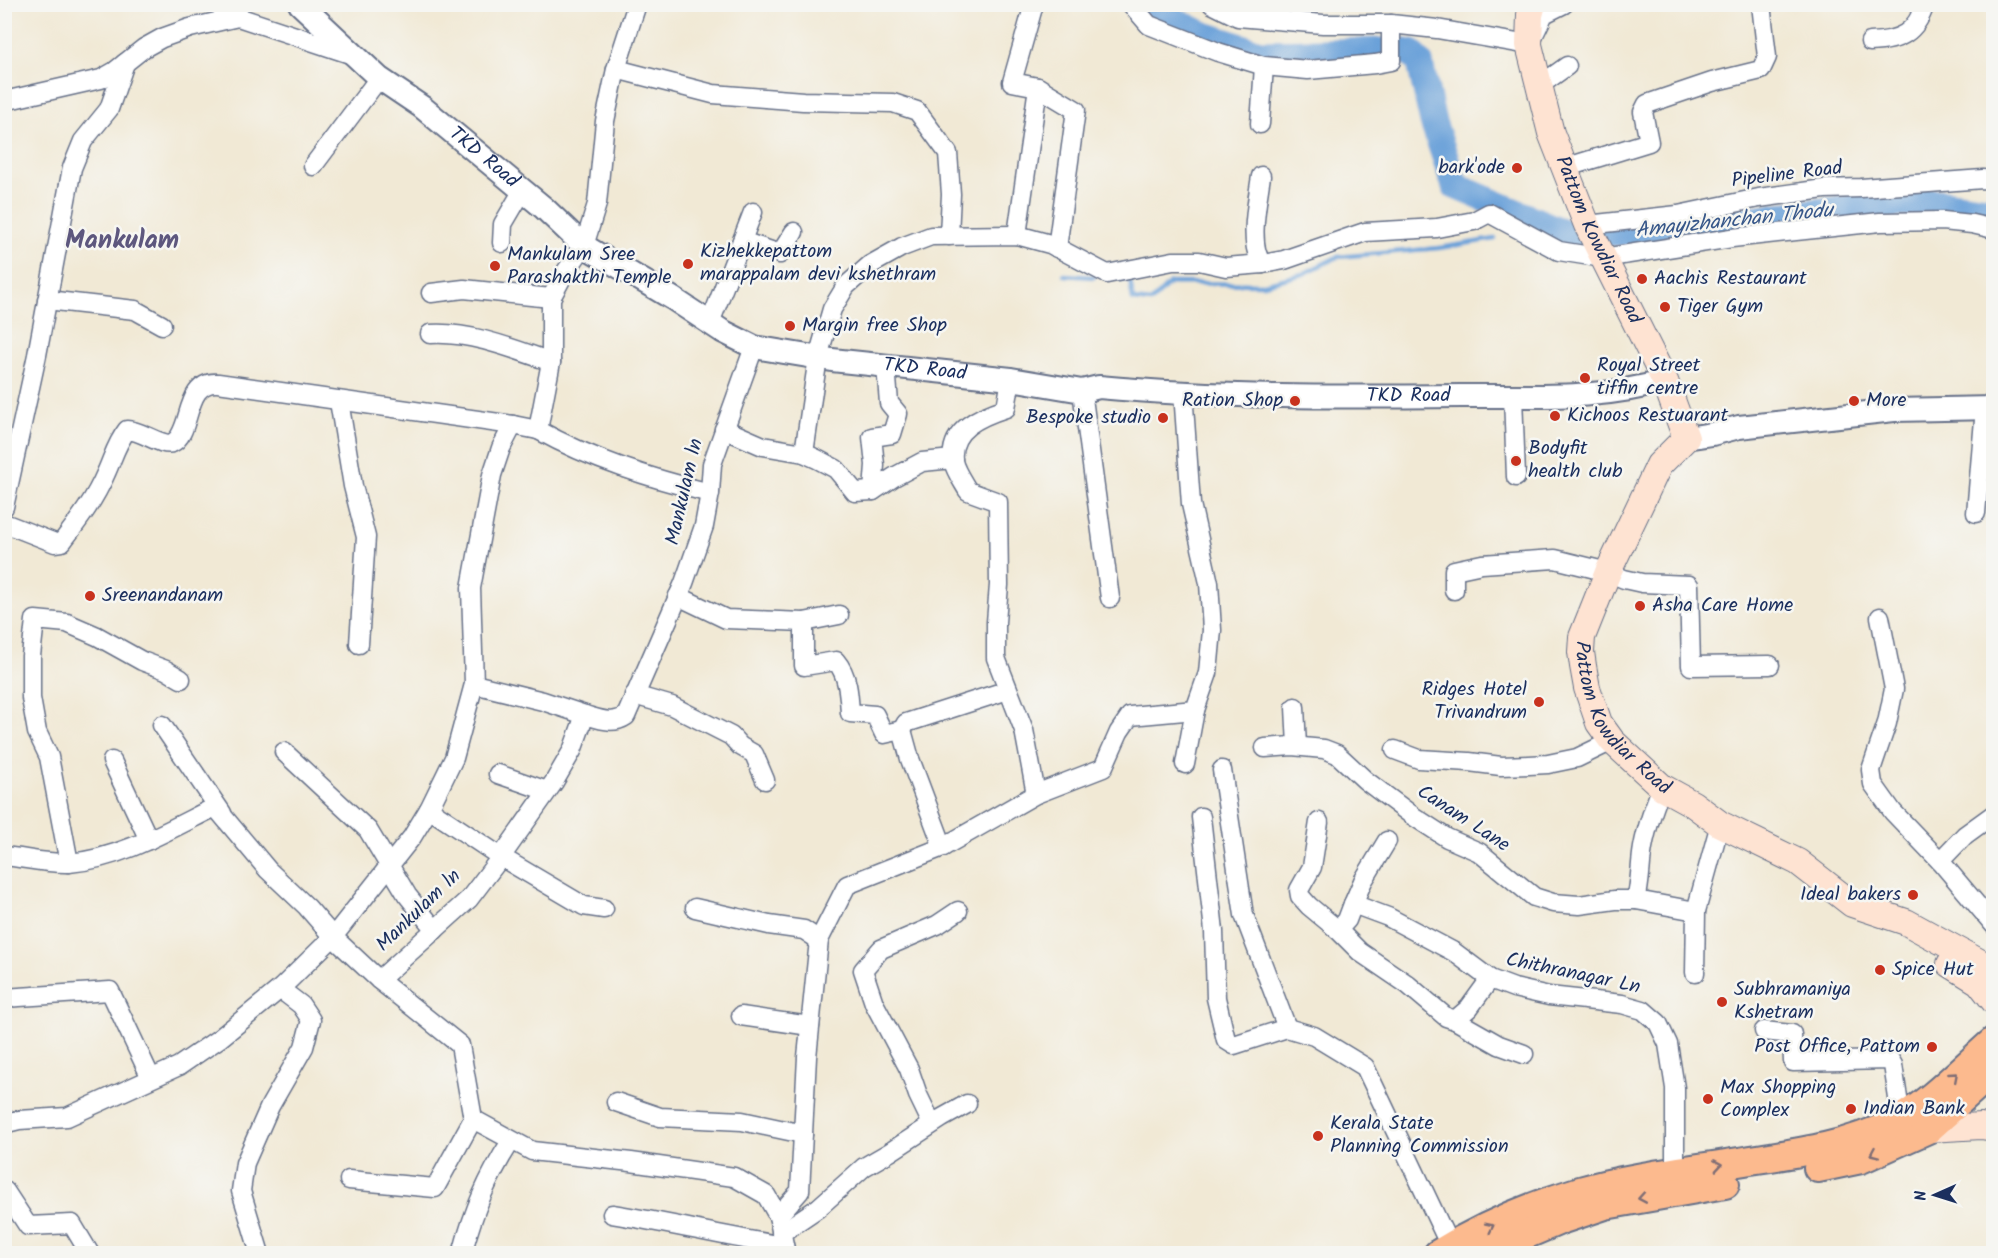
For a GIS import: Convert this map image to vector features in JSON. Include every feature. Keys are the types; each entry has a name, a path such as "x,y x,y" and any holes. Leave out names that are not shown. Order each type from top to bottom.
{"main road":[{"name":"Pattom Kowdiar Road","path":"1533,4 1530,15 1529,45 1551,133 1587,225 1665,381 1686,438 1659,465 1608,572 1582,637 1581,652 1587,688 1599,723 1612,741 1662,787 1694,804 1720,824 1798,862 1852,904 1906,922 1994,970"},
{"path":"1852,904 1979,982 1994,1001"},
{"path":"1444,1250 1523,1211 1581,1191 1847,1142 1893,1124 1922,1104 1994,1041"},
{"path":"1480,1254 1560,1220 1605,1205 1806,1171 1861,1159 1928,1129 1994,1070"},
{"path":"1928,1129 1981,1126 1994,1128"}],"street":[{"name":"TKD Road","path":"300,4 379,78 422,106 523,190 584,246 710,323 754,347 886,366 1011,379 1082,391 1099,387 1183,392 1366,397 1568,397 1635,390 1665,381"},
{"path":"538,430 551,362 551,298 564,274 584,246 597,204 605,122 616,69 637,4"},
{"path":"1034,4 1012,82 1038,87 1076,110 1057,248"},
{"path":"1131,4 1149,25 1218,52 1264,66 1308,70 1375,64 1391,60 1391,24"},
{"path":"1212,4 1238,17 1323,24 1391,24 1437,29 1529,45 1544,14 1563,4"},
{"path":"1564,168 1649,142 1643,112 1647,104 1712,82 1761,70 1767,57 1761,4"},
{"path":"1870,42 1882,42 1904,36 1917,23 1925,4"},
{"path":"4,101 101,79 162,38 190,28 238,17 353,55"},
{"path":"4,507 72,168 83,141 109,109 125,63"},
{"path":"1260,124 1264,66"},
{"path":"1539,86 1567,66"},
{"path":"616,69 713,94 803,101 893,103 917,111 948,153 951,194 949,236"},
{"path":"313,166 379,78"},
{"path":"1017,235 1038,87"},
{"path":"1261,176 1255,236 1258,259 1263,264"},
{"name":"Pipeline Road","path":"1587,225 1678,215 1759,198 1824,189 1994,180"},
{"path":"502,243 503,224 523,190"},
{"path":"710,323 753,212"},
{"path":"804,453 818,357 832,309 846,286 870,265 902,247 931,236 1017,235 1057,248 1107,274 1173,261 1199,261 1226,267 1263,264 1284,260 1365,232 1437,228 1473,221 1489,213 1559,251 1603,258 1732,238 1880,222 1943,221 1994,229"},
{"path":"742,241 780,254 794,232"},
{"path":"430,293 464,289 551,298"},
{"path":"47,300 135,310 162,325"},
{"path":"430,334 443,333 498,344 551,362"},
{"name":"Mankulam ln","path":"473,1119 460,1045 379,980 469,898 501,857 572,751 585,715 609,721 620,720 626,716 678,596 704,526 712,464 754,347"},
{"path":"873,491 875,465 872,438 892,434 898,414 889,403 886,366"},
{"path":"1011,379 1006,408 986,414 966,427 956,441 953,459 968,491 998,502 999,585 996,658 1024,730 1035,794"},
{"path":"4,523 55,543 62,542 89,507 106,473 118,441 127,430 139,432 166,444 174,442 179,436 197,394 208,384 218,383 538,430 570,448 652,479 710,493"},
{"path":"1082,391 1110,598"},
{"path":"1183,392 1191,504 1209,583 1212,630 1208,673 1195,710 1185,764"},
{"path":"1513,396 1516,477"},
{"path":"339,401 353,486 366,537 359,644"},
{"path":"1686,438 1738,427 1894,410 1989,408 1976,513"},
{"path":"5,1122 67,1117 179,1066 220,1038 280,989 333,937 389,866 429,810 454,758 474,684 471,588 492,475 501,448 513,425"},
{"path":"724,429 763,446 804,453 836,470 855,492 873,491 922,462 953,459"},
{"path":"1454,590 1454,570 1482,564 1555,559 1642,583 1689,585 1691,666 1770,664"},
{"path":"678,596 726,619 804,622 839,615"},
{"path":"1880,616 1894,689 1887,723 1871,770 1873,784 1893,812 1940,861 1994,925"},
{"path":"69,863 49,757 37,732 31,699 31,656 35,620 67,623 181,679"},
{"path":"804,622 804,666 836,661 842,667 849,691 850,713 875,715 884,734 902,730"},
{"path":"474,684 543,701 585,715"},
{"path":"943,847 910,759 902,730 906,723 1008,690"},
{"path":"634,695 672,706 731,736 740,746 754,754 765,780"},
{"path":"1295,707 1297,746"},
{"path":"782,1237 800,1191 807,1057 819,940 847,885 943,847 1035,794 1103,768 1116,739 1130,716 1195,710"},
{"path":"162,725 222,813 268,870 307,907 333,937 379,980"},
{"path":"1395,750 1419,759 1501,766 1529,765 1577,758 1612,741"},
{"name":"Canam Lane","path":"1265,748 1297,746 1324,749 1337,754 1373,786 1413,816 1447,838 1479,852 1534,897 1553,903 1579,905 1615,900 1636,900 1696,911"},
{"path":"284,752 368,830 407,895 435,930"},
{"path":"112,761 149,840"},
{"path":"1222,770 1244,915 1287,1028"},
{"path":"498,774 547,791"},
{"path":"1636,900 1641,880 1642,854 1647,829 1662,787"},
{"path":"4,856 69,863 114,853 149,840 211,808 222,813"},
{"path":"429,810 501,857 584,906 604,909"},
{"path":"1940,861 1965,835 1993,814"},
{"path":"1201,817 1214,931 1216,998 1226,1040 1234,1045 1287,1028 1314,1036 1365,1067 1444,1250"},
{"path":"1319,822 1312,867 1299,890 1300,896 1360,952 1407,984 1446,1017 1499,1045 1524,1054"},
{"path":"1695,974 1696,911 1720,824"},
{"path":"1338,930 1347,920 1363,880 1387,841"},
{"path":"1353,904 1388,917 1454,952 1490,979"},
{"path":"695,908 769,925 804,930 819,940"},
{"path":"932,1124 909,1069 874,1003 863,970 881,949 937,925 958,911"},
{"name":"Chithranagar Ln","path":"1455,1020 1469,1008 1490,979 1514,988 1549,996 1622,1004 1643,1010 1658,1023 1668,1044 1675,1088 1675,1172"},
{"path":"260,1254 241,1191 245,1163 270,1106 304,1047 311,1020 301,1005 280,989"},
{"path":"4,998 110,992 151,1078"},
{"path":"741,1016 810,1026"},
{"path":"1764,1031 1792,1034 1793,1062 1890,1060 1893,1065 1901,1118"},
{"path":"616,1102 660,1117 742,1121 803,1134"},
{"path":"612,1214 675,1224 724,1236 782,1237 818,1209 864,1167 967,1104"},
{"path":"349,1180 435,1188 473,1119 532,1151 641,1163 734,1177 766,1194 782,1237"},
{"path":"462,1254 482,1191 511,1141"},
{"path":"4,1185 5,1192 28,1226 72,1224 90,1254"}],"waterway":[{"name":"Amayizhanchan Thodu","path":"1153,4 1174,20 1202,34 1261,53 1383,51"},
{"name":"Amayizhanchan Thodu","path":"1401,51 1412,53 1420,63 1433,122 1455,186 1568,234 1676,231 1802,213 1931,201 1994,210"},
{"path":"1121,279 1130,280 1133,300 1151,302 1170,283 1264,284 1303,274 1337,257 1439,248 1495,239"},
{"path":"1064,275 1094,277"}],"place":[{"name":"bark'ode","path":"1517,168"},
{"name":"Kizhekkepattom marappalam devi kshethram","path":"688,264"},
{"name":"Mankulam Sree Parashakthi Temple","path":"495,266"},
{"name":"Aachis Restaurant","path":"1642,279"},
{"name":"Tiger Gym","path":"1665,307"},
{"name":"Margin free Shop","path":"790,326"},
{"name":"Royal Street tiffin centre","path":"1585,378"},
{"name":"Ration Shop","path":"1295,401"},
{"name":"More","path":"1854,401"},
{"name":"Kichoos Restuarant","path":"1555,416"},
{"name":"Bespoke studio","path":"1163,418"},
{"name":"Bodyfit health club","path":"1516,461"},
{"name":"Sreenandanam","path":"90,596"},
{"name":"Asha Care Home","path":"1640,606"},
{"name":"Ridges Hotel Trivandrum","path":"1539,702"},
{"name":"Ideal bakers","path":"1913,895"},
{"name":"Spice Hut","path":"1880,970"},
{"name":"Subhramaniya Kshetram","path":"1722,1002"},
{"name":"Post Office, Pattom","path":"1932,1047"},
{"name":"Max Shopping Complex","path":"1708,1099"},
{"name":"Indian Bank","path":"1851,1109"},
{"name":"Kerala State Planning Commission","path":"1318,1136"}],"district":[{"name":"Mankulam","path":"122,241"}]}
